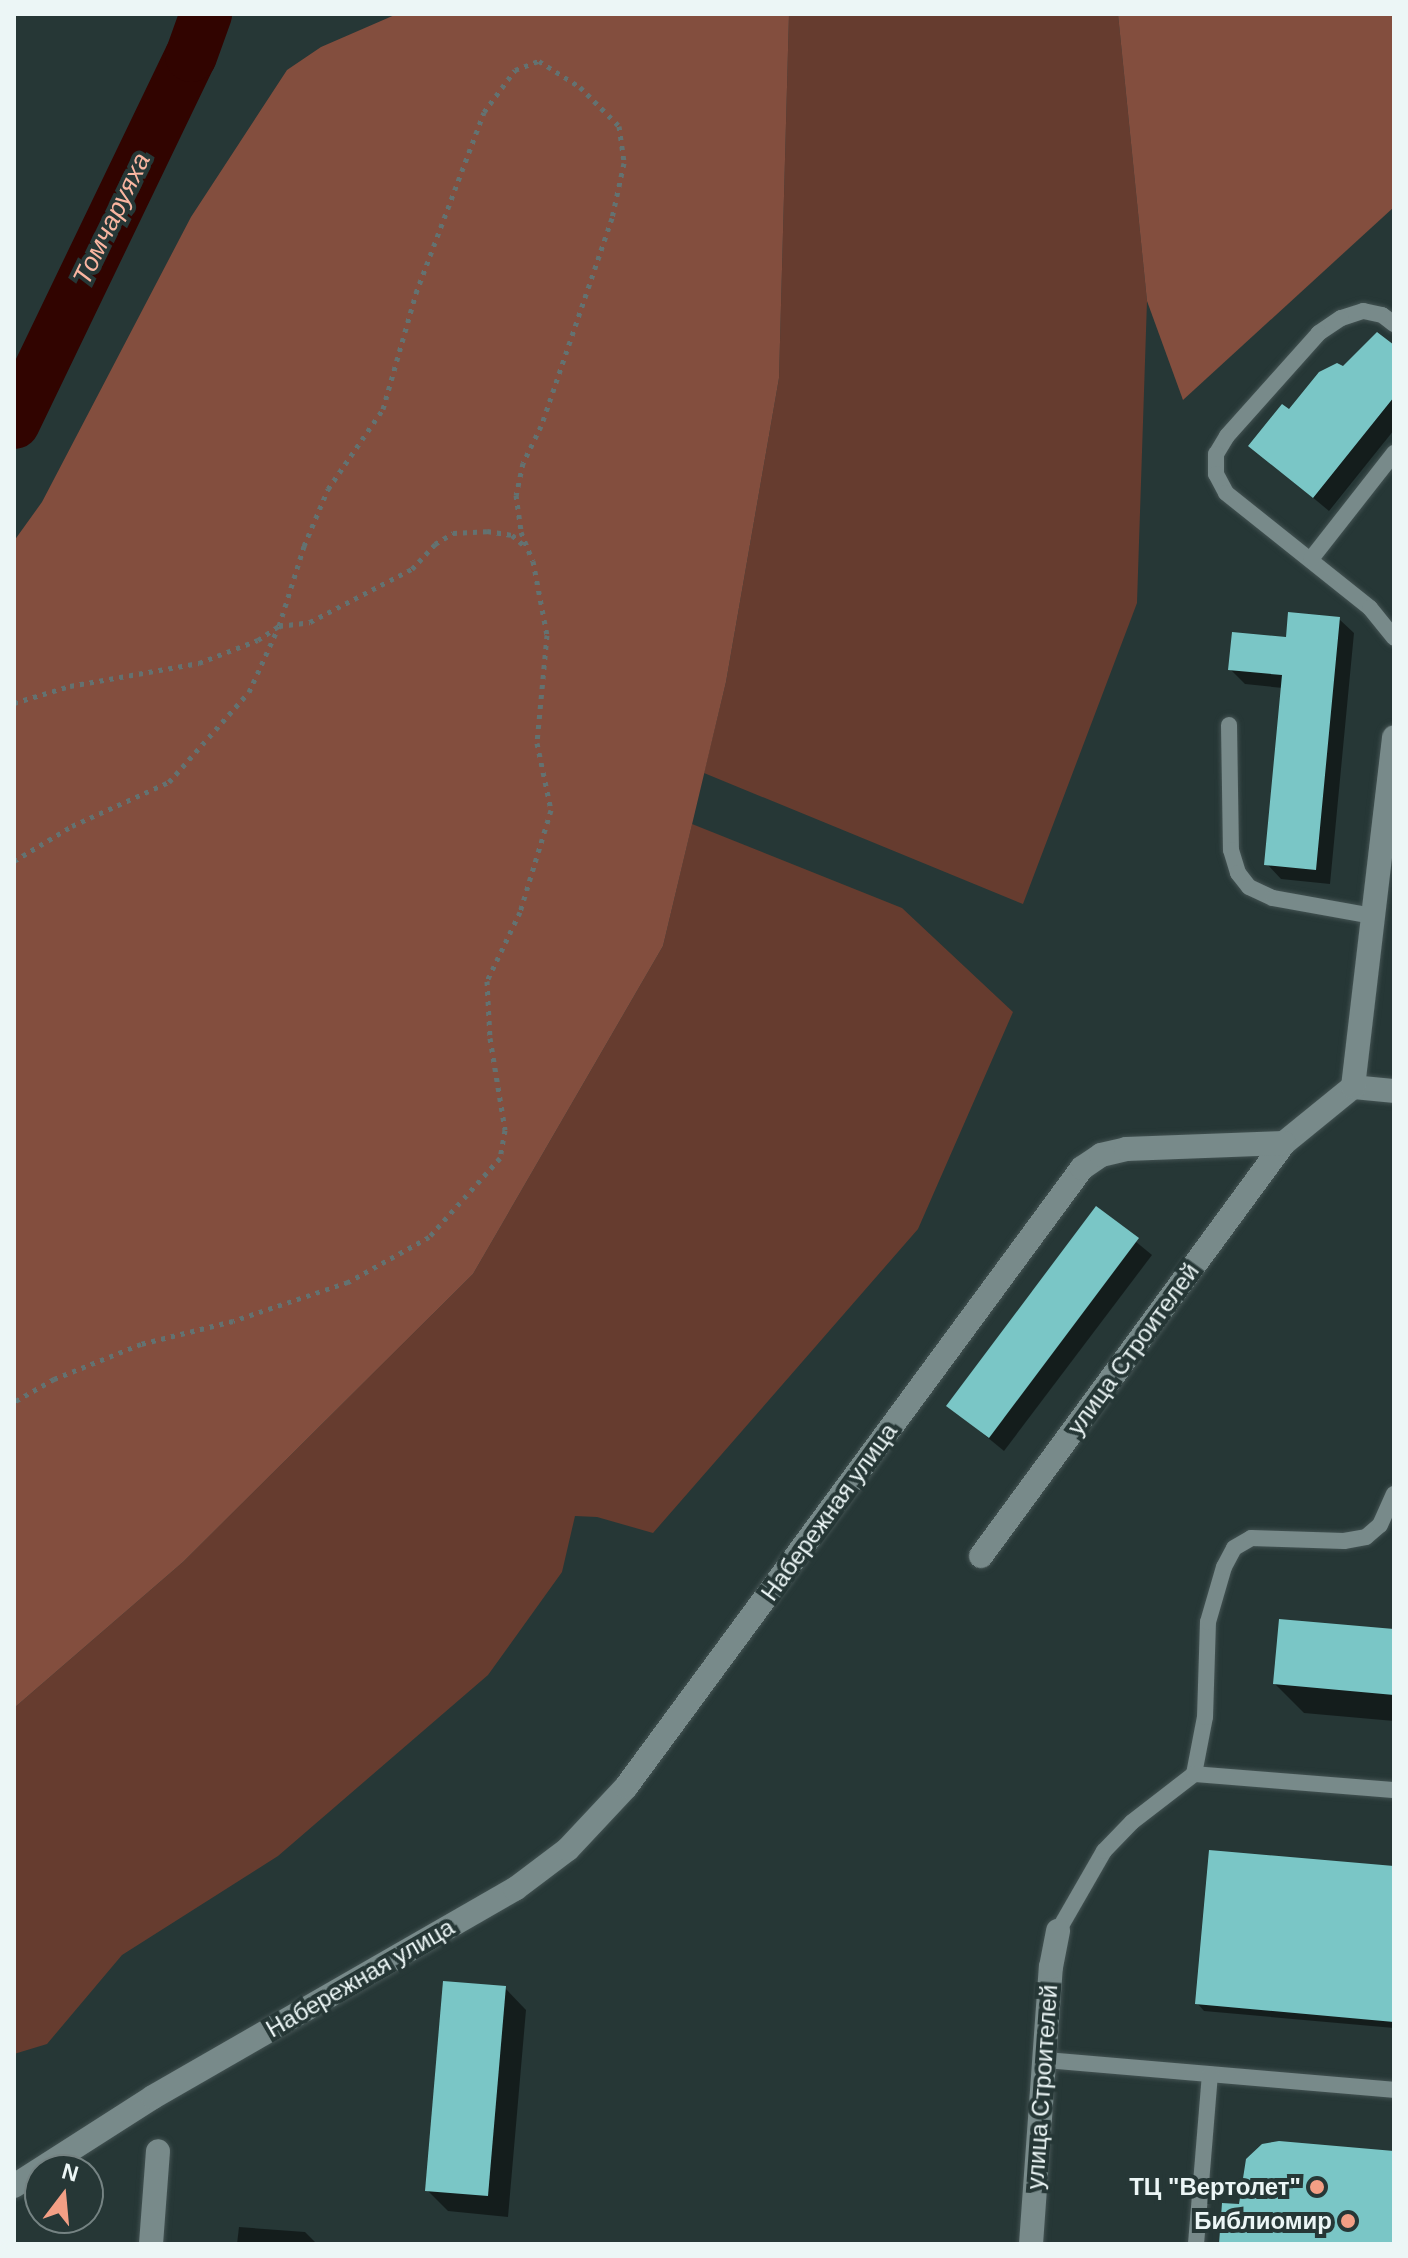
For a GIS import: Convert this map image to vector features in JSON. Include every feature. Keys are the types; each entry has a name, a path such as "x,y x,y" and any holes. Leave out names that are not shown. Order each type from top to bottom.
{"street":[{"path":"1284,1143 1353,1087 1394,737"},
{"path":"1353,1087 1394,1091"},
{"name":"улица Строителей","path":"981,1556 1284,1143"},
{"name":"Набережная улица","path":"14,2186 153,2097 515,1889 568,1849 626,1787 1082,1168 1101,1155 1126,1149 1284,1143"},
{"name":"улица Строителей","path":"1031,2244 1051,1967 1058,1931"},
{"path":"151,2244 158,2151"}],"lane":[{"path":"1394,324 1382,315 1363,311 1341,318 1319,333 1227,436 1216,454 1216,474 1226,493 1370,608 1394,638"},
{"path":"1311,559 1394,453"},
{"path":"1229,725 1231,850 1238,873 1249,887 1273,898 1372,916"},
{"path":"1058,1931 1104,1851 1132,1822 1194,1774 1205,1717 1203,1678 1208,1622 1224,1567 1234,1548 1251,1538 1344,1541 1366,1537 1380,1525 1394,1494"},
{"path":"1194,1774 1394,1790"},
{"path":"1045,2060 1394,2090"},
{"path":"1196,2244 1210,2075"}],"path":[{"path":"14,861 72,826 169,782 249,692 279,626 304,546 328,489 383,409 416,293 484,112 515,70 539,61 580,87 619,126 624,163 612,218 556,373 541,426 523,463 516,495 521,532 547,635 537,743 551,810 520,912 487,981 490,1038 505,1130 500,1158 429,1237 348,1282 233,1321 141,1344 54,1379 14,1402"},
{"path":"14,703 70,686 199,663 258,640 279,626 310,622 377,590 412,569 435,544 453,533 487,531 512,535 527,547"}],"shaded area":[{"path":"397,14 789,14 779,378 726,682 663,946 473,1274 183,1562 14,1708 14,541 42,502 191,217 287,70 321,47"},
{"path":"789,14 1118,14 1147,301 1137,603 1023,904 704,773 726,682 779,378"},
{"path":"1118,14 1394,14 1394,207 1183,400 1147,301"},
{"path":"692,824 902,908 1013,1012 918,1229 653,1533 597,1517 575,1516 562,1572 488,1675 278,1856 122,1955 47,2044 14,2054 14,1708 183,1562 473,1274 663,946"}],"building":[{"path":"1377,332 1394,345 1394,397 1313,498 1248,446 1282,404 1289,409 1319,372 1337,363 1343,366"},
{"path":"1288,612 1340,617 1316,870 1264,865 1282,675 1228,670 1232,632 1286,637"},
{"path":"1096,1206 1139,1238 989,1438 946,1406"},
{"path":"1279,1619 1394,1629 1394,1695 1273,1684"},
{"path":"1209,1850 1394,1866 1394,2022 1195,2004"},
{"path":"443,1981 506,1986 488,2196 425,2191"},
{"name":"ТЦ \"Вертолет\"","path":"1279,2141 1394,2151 1394,2244 1219,2244 1222,2203 1239,2204 1246,2159 1262,2144"}],"waterway":[{"name":"Томчаруяха","path":"14,423 191,56 206,14"}],"place":[{"name":"ТЦ \"Вертолет\"","path":"1317,2187"},
{"name":"Библиомир","path":"1348,2221"}]}
